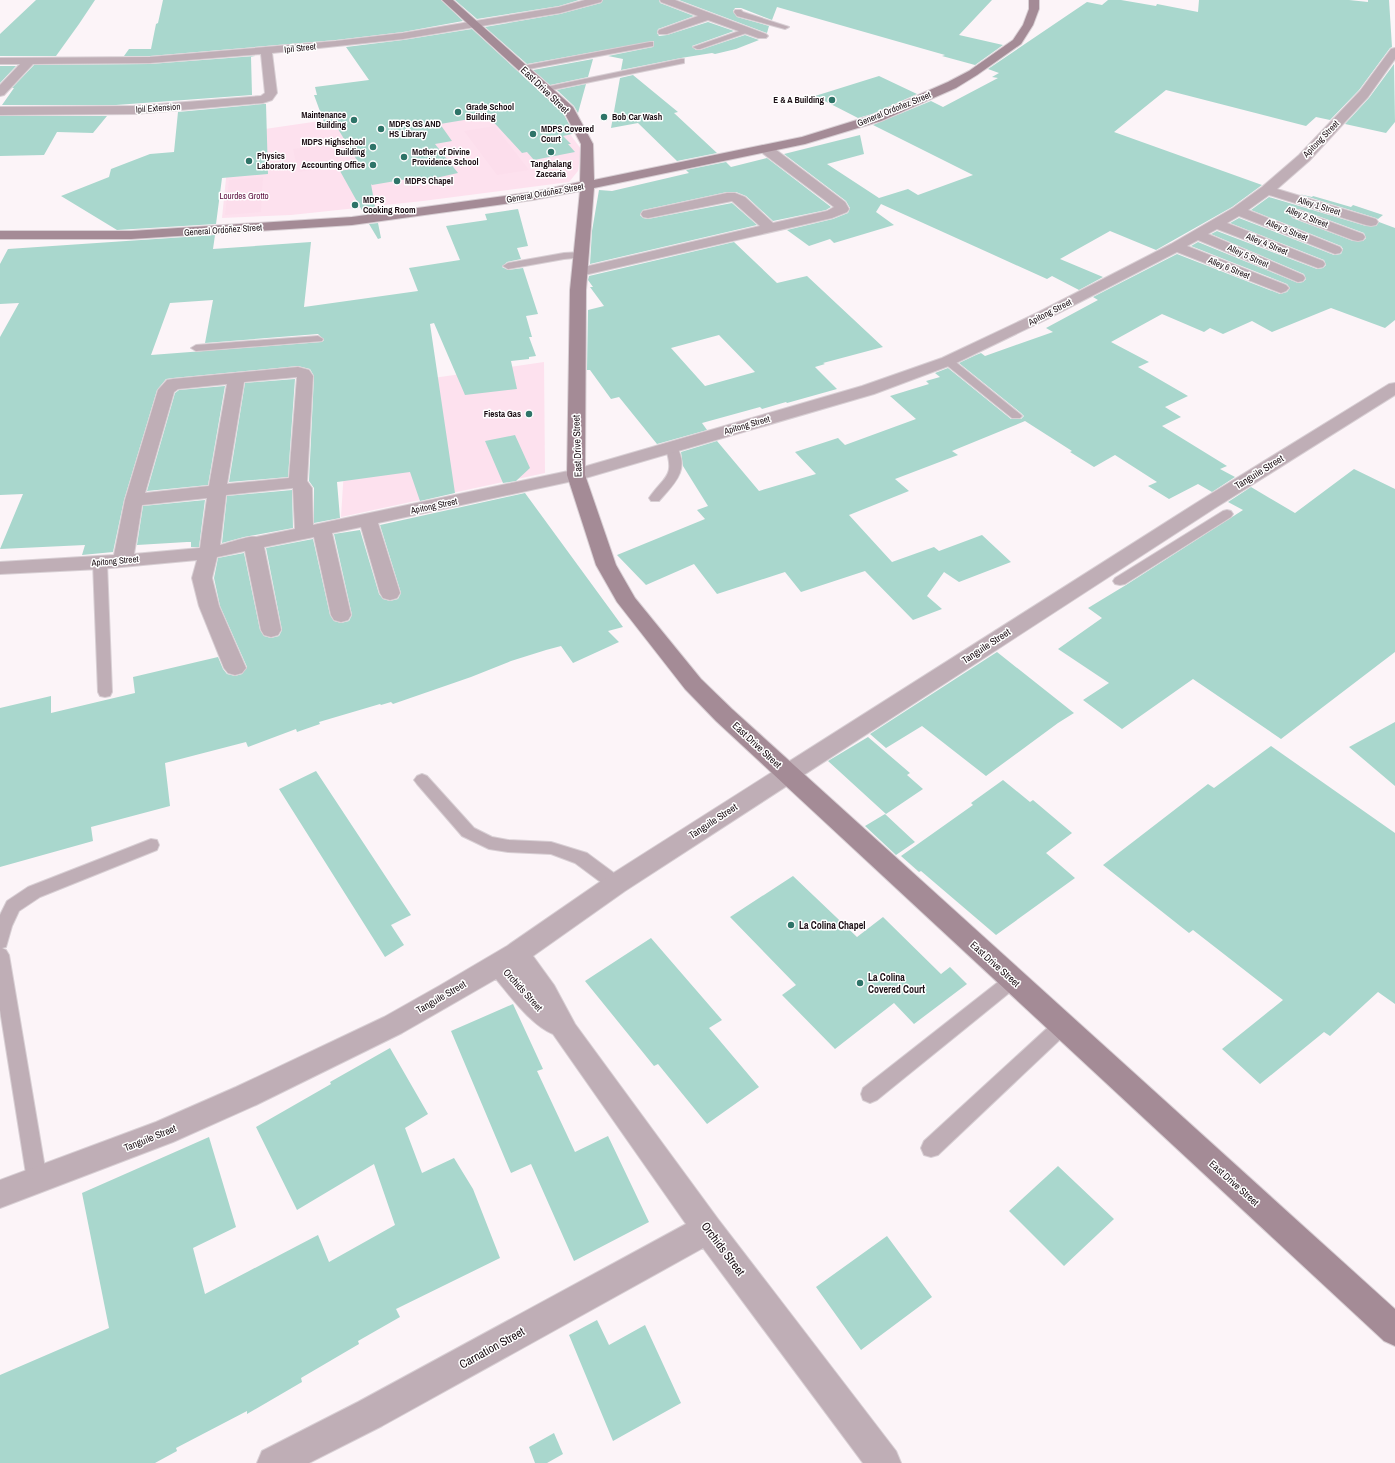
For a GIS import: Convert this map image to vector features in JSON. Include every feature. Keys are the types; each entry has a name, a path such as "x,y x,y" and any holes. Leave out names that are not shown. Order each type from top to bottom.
{"street":[{"name":"East Drive Street","path":"446,0 475,24 569,110 587,144 587,186 580,272 576,357 576,475 606,565 627,602 693,684 787,774 1395,1330"},
{"name":"Ipil Street","path":"0,61 150,60 366,41 560,10 597,0"},
{"path":"665,0 762,36"},
{"name":"General Ordoñez Street","path":"0,235 131,235 308,225 352,221 533,196 766,149 805,140 877,118 952,85 973,73 1017,42 1028,25 1034,9 1034,0"},
{"path":"663,32 708,16"},
{"name":"Ipil Extension","path":"0,110 134,110 263,99 268,97 271,93 266,51"},
{"name":"Apitong Street","path":"0,568 100,563 209,553 253,542 313,532 576,475 868,390 948,361 1042,316 1176,247 1238,211 1262,194 1304,158 1354,104 1381,72 1395,51"},
{"path":"0,92 30,61"},
{"path":"580,272 832,214 842,209 840,205 766,149"},
{"name":"Alley 1 Street","path":"1262,194 1371,222"},
{"name":"Alley 2 Street","path":"1262,194 1358,237"},
{"path":"648,214 727,197 740,200 770,228"},
{"name":"Alley 3 Street","path":"1238,211 1335,250"},
{"name":"Alley 4 Street","path":"1216,224 1318,264"},
{"name":"Alley 5 Street","path":"1198,234 1298,278"},
{"name":"Alley 6 Street","path":"1176,247 1281,288"},
{"path":"123,561 134,500 166,390 169,386 173,384 298,372 303,373 305,376 298,482 303,488 313,532 341,615"},
{"path":"235,668 209,606 202,578 209,553 217,491 236,379"},
{"name":"Tanguile Street","path":"0,1194 163,1133 246,1096 393,1025 508,959 616,884 1208,504 1392,393"},
{"path":"134,500 298,482"},
{"path":"368,520 390,593"},
{"path":"253,542 271,630"},
{"name":"Orchids Street","path":"508,959 532,1003 566,1032 707,1229 884,1463"},
{"name":"Carnation Street","path":"274,1463 370,1414 707,1229"}],"lane":[{"path":"738,12 740,14 785,27"},
{"path":"697,47 748,30"},
{"path":"523,68 650,44"},
{"path":"546,89 681,61"},
{"path":"508,266 564,256 582,255"},
{"path":"196,348 318,339"},
{"path":"948,361 1016,416"},
{"path":"654,498 676,474 677,460 671,447"},
{"path":"1120,581 1227,514"},
{"path":"100,563 105,692"},
{"path":"422,780 468,832 489,843 551,848 581,858 616,884"},
{"path":"0,942 3,926 13,906 34,892 151,845"},
{"path":"0,955 37,1180"},
{"path":"870,1094 1013,980"},
{"path":"931,1148 1062,1026"}],"shaded area":[{"name":"Mother of Divine Providence School","path":"533,90 561,122 581,149 578,171 569,182 423,201 291,215 222,218 230,139 258,130"},
{"name":"Fiesta Gas","path":"544,362 545,473 341,517 349,390"}],"green space":[{"path":"495,126 529,170 497,175 464,131"},
{"path":"334,144 341,166 298,172 293,149"},
{"name":"Lourdes Grotto","path":"263,177 261,212 225,215 229,180"}],"building":[{"path":"36,0 95,0 56,56 0,56 0,34"},
{"path":"163,0 441,0 463,21 403,32 336,40 150,56 124,56 129,49 151,49"},
{"path":"455,0 579,0 559,6 477,19"},
{"path":"603,0 659,0 660,3 694,16 658,29 657,33 659,36 667,35 708,22 734,31 692,46 696,50 745,35 759,40 736,49 715,54 712,53 681,58 621,70 623,59 608,56 653,47 654,41 527,64 485,27 560,14 601,3"},
{"path":"679,0 992,0 959,35 1003,45 975,65 777,7 772,20 741,8 735,8 733,11 737,17 769,26 767,33"},
{"path":"1108,0 1121,0 1156,6 1157,4 1198,12 1199,0 1349,0 1368,2 1368,0 1389,0 1392,47 1359,90 1330,120 1316,117 1306,126 1166,90 1114,132 1262,185 1232,207 1156,250 1110,231 1060,259 1103,277 1079,290 1052,276 1047,279 881,204 876,212 894,225 834,243 830,239 809,246 787,230 833,219 848,213 850,208 846,201 784,154 860,135 864,154 827,164 879,198 908,189 918,195 973,175 873,125 931,101 943,107 998,78 992,77 999,73 988,69 1087,2 1102,5"},
{"path":"472,29 563,113 573,132 572,134 563,136 571,144 568,144 575,152 534,160 527,152 522,153 488,116 440,124 452,141 435,144 458,173 422,181 419,177 371,184 376,212 364,214 340,171 361,167 335,124 325,125 314,95 317,95 315,87 369,80 346,47"},
{"path":"255,56 251,57 252,95 116,105 2,105 14,88 12,88 34,65 150,64"},
{"path":"593,59 588,77 550,85 533,70"},
{"path":"1394,64 1395,122 1386,133 1345,124 1369,98"},
{"path":"0,66 16,66 0,83"},
{"path":"633,75 678,112 674,113 717,153 677,161 638,123 611,128 620,78"},
{"path":"879,76 917,94 872,114 858,118 815,96"},
{"path":"586,84 578,113 574,106 557,90"},
{"path":"266,104 268,174 222,178 216,224 117,230 61,196 109,177 111,169 150,154 174,152 178,112"},
{"path":"0,116 107,116 93,133 57,132 44,155 0,156"},
{"path":"767,158 831,207 826,210 773,221 746,196 736,192 727,192 643,210 640,215 643,218 648,219 732,203 757,225 590,264 592,231 599,190 612,191 689,173 686,170 726,162 731,167"},
{"path":"1299,194 1313,196 1351,207 1353,205 1383,215 1378,219"},
{"path":"1269,197 1366,226 1376,226 1379,222 1395,228 1395,320 1385,328 1331,308 1272,332 1252,321 1223,334 1210,328 1204,332 1162,314 1111,342 1149,362 1138,367 1188,396 1165,407 1181,417 1162,426 1227,466 1220,469 1235,477 1212,492 1198,484 1169,499 1148,486 1157,482 1115,455 1094,467 1025,421 952,451 958,455 895,479 909,491 849,515 892,562 934,547 939,551 982,535 1011,562 959,582 944,572 927,596 942,609 913,620 865,571 801,592 785,572 717,594 694,564 646,585 617,555 705,519 697,510 708,506 683,466 681,452 717,441 759,491 816,474 795,452 838,438 845,445 916,419 890,396 929,384 926,381 940,377 935,373 948,368 1011,419 1021,419 1024,416 1021,413 959,363 981,353 985,356 1053,332 1046,328 1098,300 1093,297 1177,254 1280,294 1287,292 1290,288 1287,284 1191,246 1198,242 1298,283 1303,282 1306,279 1304,274 1211,234 1217,231 1317,269 1323,268 1326,265 1324,260 1230,223 1239,218 1334,255 1341,254 1343,249 1341,246 1251,210","holes":["1299,209 1364,233 1366,238 1363,241 1353,241 1292,218 1290,213 1293,210"]},
{"path":"518,209 528,246 517,248 521,259 507,262 502,267 508,270 523,268 538,314 526,316 532,337 529,337 536,356 529,357 529,359 511,361 517,389 465,395 434,323 430,324 455,493 420,501 410,472 337,482 340,518 314,523 314,488 309,481 314,376 310,369 298,366 173,378 166,379 157,390 124,500 113,552 82,555 85,545 0,549 23,494 0,495 0,337 19,303 0,304 0,264 8,249 215,235 213,249 311,242 304,307 418,291 409,268 460,260 446,226 487,220 485,214","holes":["213,300 205,343 318,334 324,340 322,342 151,355 170,303"]},
{"path":"378,223 381,238 378,239 369,224"},
{"path":"734,242 777,283 807,276 883,347 823,363 825,364 815,367 837,389 787,403 786,402 762,409 760,407 702,423 707,430 657,444 619,397 611,399 590,370 587,370 588,310 604,306 590,287 593,287 588,280 589,276","holes":["719,335 755,372 705,386 671,348"]},
{"path":"295,379 288,477 229,482 245,383"},
{"path":"225,386 208,485 147,491 175,393 179,390"},
{"path":"515,435 530,468 516,481 503,483 485,441"},
{"path":"1354,469 1395,489 1395,652 1281,739 1193,679 1122,729 1083,700 1109,683 1058,649 1102,618 1088,608 1243,510 1228,502 1251,487 1295,513"},
{"path":"292,490 293,528 244,537 222,543 227,496"},
{"path":"525,493 623,627 608,631 619,642 573,663 561,646 511,661 471,677 393,704 391,702 380,704 319,722 320,724 297,732 296,729 248,747 246,742 165,763 170,806 91,827 93,841 0,867 0,708 51,696 51,713 135,693 133,677 218,657 227,674 235,676 242,674 247,667 220,606 214,578 218,558 244,553 260,630 264,636 271,638 279,636 282,630 266,548 313,539 330,615 334,621 341,623 349,621 352,615 334,534 360,530 379,594 383,599 390,601 398,599 401,593 380,525"},
{"path":"205,500 199,547 191,547 191,542 137,545 143,506"},
{"path":"997,652 1074,713 986,776 922,726 886,748 870,734"},
{"path":"1395,722 1395,786 1349,747"},
{"path":"868,737 910,773 907,775 923,789 886,814 828,761"},
{"path":"1271,746 1395,833 1395,1004 1378,992 1330,1036 1324,1032 1260,1084 1222,1049 1283,1000 1193,930 1189,933 1103,865 1208,784 1214,788"},
{"path":"316,771 411,915 391,925 404,945 385,957 279,789"},
{"path":"1003,780 1030,802 1033,800 1072,833 1046,853 1075,878 996,935 921,871 919,872 901,856 973,805 971,803"},
{"path":"885,814 915,842 896,855 865,826"},
{"path":"793,876 857,937 883,917 941,974 950,967 967,984 914,1024 894,1003 835,1049 782,995 796,985 730,917"},
{"path":"651,938 722,1020 709,1028 759,1087 707,1124 658,1064 654,1066 585,981"},
{"path":"513,1004 543,1069 537,1071 575,1152 608,1136 649,1222 574,1261 531,1164 511,1173 451,1031"},
{"path":"390,1048 428,1114 405,1128 422,1173 454,1158 473,1189 500,1258 396,1309 400,1317 358,1341 359,1344 301,1378 302,1382 247,1414 247,1411 176,1448 177,1451 155,1463 0,1463 0,1375 109,1328 82,1193 209,1137 236,1227 193,1248 205,1294 318,1235 329,1262 395,1225 374,1164 297,1210 256,1127"},
{"path":"1058,1166 1114,1219 1064,1266 1009,1211"},
{"path":"887,1236 932,1297 861,1350 816,1287"},
{"path":"597,1320 609,1345 645,1325 681,1403 613,1441 569,1335"},
{"path":"554,1433 563,1454 547,1463 535,1463 529,1447"}],"place":[{"name":"E & A Building","path":"832,100"},
{"name":"Grade School Building","path":"458,112"},
{"name":"Bob Car Wash","path":"604,117"},
{"name":"Maintenance Building","path":"354,120"},
{"name":"MDPS GS AND HS Library","path":"381,129"},
{"name":"MDPS Covered Court","path":"533,134"},
{"name":"MDPS Highschool Building","path":"373,147"},
{"name":"Tanghalang Zaccaria","path":"551,152"},
{"name":"Mother of Divine Providence School","path":"404,157"},
{"name":"Physics Laboratory","path":"249,161"},
{"name":"Accounting Office","path":"373,165"},
{"name":"MDPS Chapel","path":"397,181"},
{"name":"MDPS Cooking Room","path":"355,205"},
{"name":"Fiesta Gas","path":"529,414"},
{"name":"La Colina Chapel","path":"791,925"},
{"name":"La Colina Covered Court","path":"860,983"}]}
